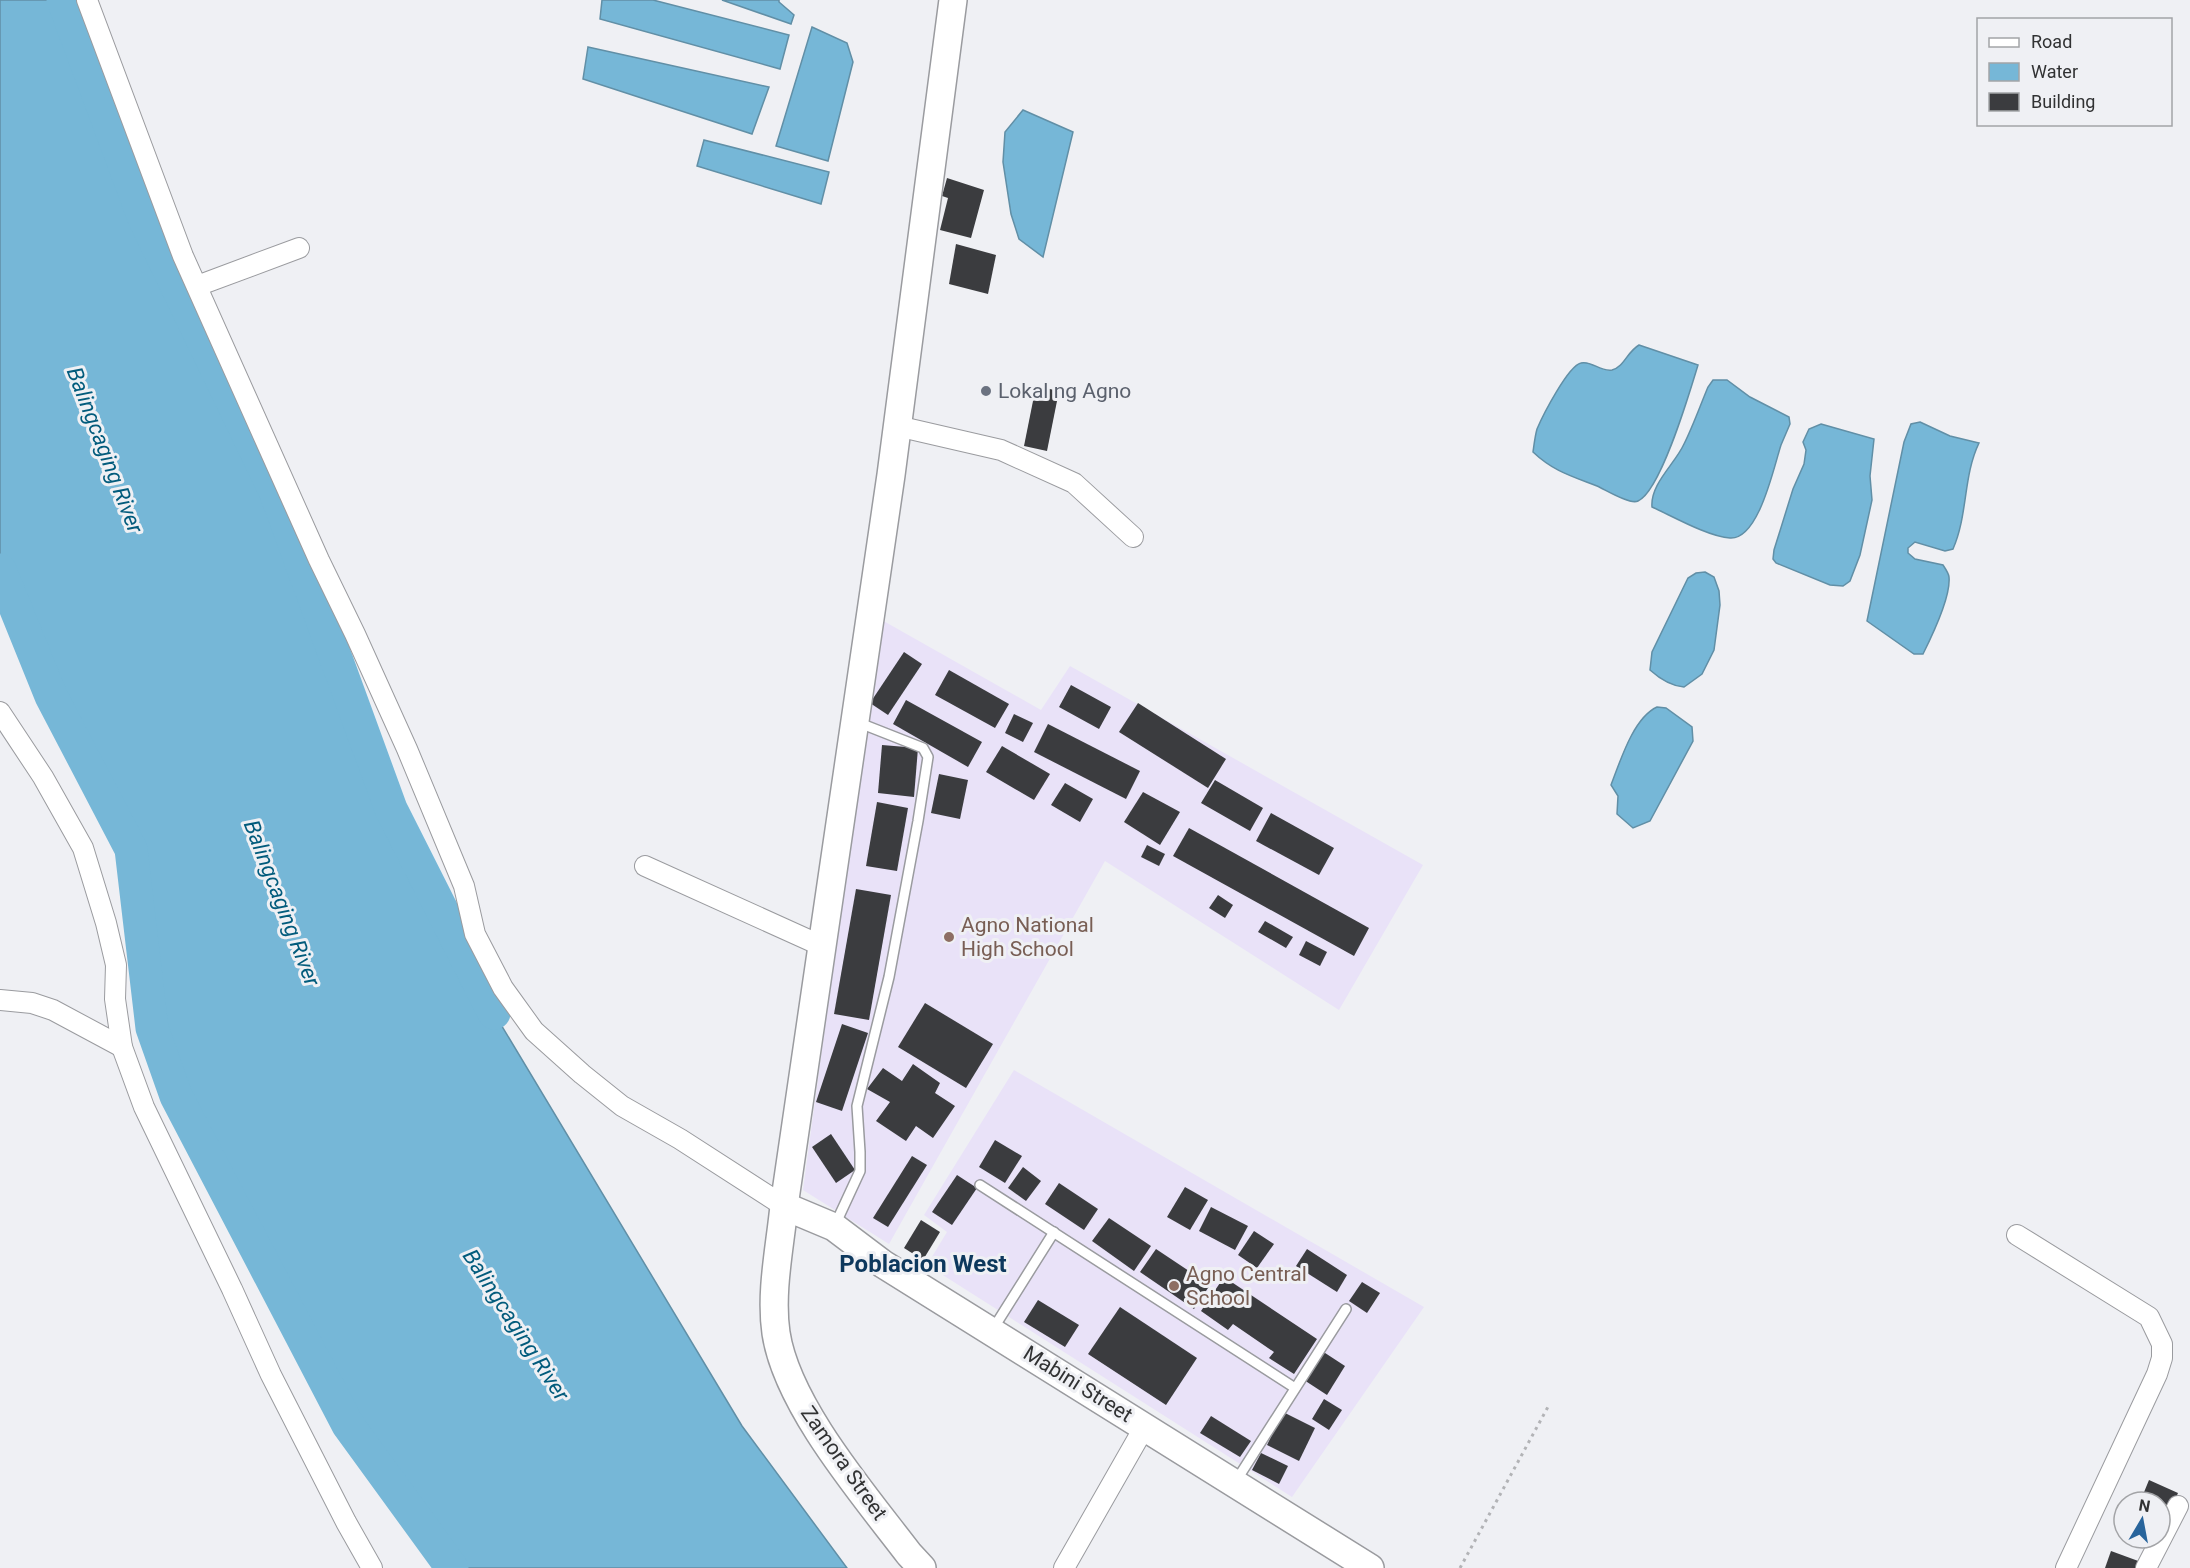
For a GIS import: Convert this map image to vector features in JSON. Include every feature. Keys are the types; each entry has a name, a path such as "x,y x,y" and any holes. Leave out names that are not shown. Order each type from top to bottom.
{"street":[{"path":"87,0 183,256 319,560 407,749 464,886 475,934 503,988 534,1031 614,1099 784,1206"},
{"name":"Zamora Street","path":"922,1568 829,1447 799,1396 781,1356 774,1311 784,1206 897,426 953,0"},
{"path":"197,286 299,248"},
{"path":"897,426 1001,450 1074,483 1133,537"},
{"path":"0,712 44,777 83,848 116,965 115,999 122,1047 144,1107 271,1375 372,1568"},
{"path":"645,866 822,946"},
{"path":"0,1000 32,1003 53,1010 122,1047"},
{"name":"Mabini Street","path":"784,1206 834,1227 883,1264 1370,1568"},
{"path":"2017,1235 2150,1317 2162,1344 2162,1358 2157,1374 2066,1568"},
{"path":"1064,1568 1144,1426"},
{"path":"2146,1568 2178,1506"}],"lane":[{"path":"834,1227 860,1171 857,1106 889,977 928,757 923,748 855,722"},
{"path":"980,1185 1295,1388"},
{"path":"992,1331 1054,1232"},
{"path":"1234,1482 1346,1308"}],"path":[{"path":"1460,1568 1549,1405"}],"shaded area":[{"name":"Agno National High School","path":"880,619 1041,710 1070,666 1423,865 1339,1010 1105,861 889,1244 803,1190"},
{"name":"Agno Central School","path":"1014,1070 1424,1307 1292,1497 927,1265 947,1232 924,1215"}],"water":[{"name":"Balingcaging River","path":"0,0 63,0 144,218 275,491 391,809 494,1013 742,1426 847,1568 452,1568 348,1425 176,1096 152,1028 131,849 51,696 0,570"},
{"path":"602,0 653,0 789,35 780,69 600,19"},
{"path":"722,0 779,0 794,15 791,24"},
{"path":"812,27 847,43 853,62 828,161 776,146"},
{"path":"588,47 769,87 752,134 583,79"},
{"path":"1023,110 1073,132 1043,257 1019,239 1011,214 1003,162 1005,132"},
{"path":"704,140 829,172 821,204 697,166"},
{"path":"1639,345 1698,365 1682,417 1665,460 1647,493 1634,502 1563,472 1533,452 1537,429 1556,392 1569,373 1581,363 1612,370 1620,366 1631,351"},
{"path":"1713,380 1727,380 1750,397 1789,417 1790,424 1757,515 1740,535 1730,538 1701,530 1652,507 1655,490 1680,452"},
{"path":"1920,422 1950,436 1979,443 1970,469 1961,523 1953,549 1945,551 1915,542 1908,548 1908,553 1915,559 1943,565 1949,577 1944,605 1931,637 1923,654 1914,654 1867,621 1904,442 1911,424"},
{"path":"1821,424 1874,439 1870,476 1872,500 1860,555 1850,581 1843,586 1830,585 1776,563 1773,559 1793,489 1804,464 1806,450 1803,442 1809,429"},
{"path":"1705,572 1714,577 1719,591 1720,605 1714,650 1702,674 1684,687 1679,686 1666,682 1650,670 1652,652 1688,578 1696,573"},
{"path":"1657,707 1666,708 1692,727 1693,741 1650,821 1633,828 1617,814 1618,796 1611,785 1634,730"}],"building":[{"path":"947,178 984,190 971,238 940,230 948,198 942,196"},
{"path":"956,244 996,255 988,294 949,284"},
{"path":"1036,386 1059,391 1047,451 1024,446"},
{"path":"904,652 922,664 888,715 870,703"},
{"path":"949,670 1009,704 995,728 935,695"},
{"path":"1071,685 1111,707 1099,729 1059,707"},
{"path":"906,700 982,742 968,767 893,724"},
{"path":"1138,703 1226,759 1208,788 1119,732"},
{"path":"1014,714 1033,723 1023,742 1005,733"},
{"path":"1048,724 1140,771 1126,799 1034,752"},
{"path":"882,745 918,748 914,797 878,793"},
{"path":"1002,746 1050,774 1034,800 986,772"},
{"path":"939,774 968,780 960,819 931,813"},
{"path":"1215,780 1263,808 1250,831 1201,803"},
{"path":"1065,783 1093,799 1080,822 1051,805"},
{"path":"1143,792 1180,812 1160,845 1124,822"},
{"path":"877,802 908,808 897,871 866,866"},
{"path":"1271,813 1334,848 1319,875 1256,841"},
{"path":"1189,828 1369,928 1354,956 1173,856"},
{"path":"1147,845 1165,854 1159,866 1141,857"},
{"path":"856,889 891,895 869,1020 834,1014"},
{"path":"1218,895 1233,905 1225,918 1209,908"},
{"path":"1265,921 1293,937 1286,948 1258,932"},
{"path":"1306,941 1327,952 1320,966 1299,955"},
{"path":"925,1003 993,1044 966,1088 898,1047"},
{"path":"842,1024 868,1033 842,1111 816,1102"},
{"path":"913,1064 940,1083 935,1093 955,1106 933,1138 916,1126 906,1141 876,1121 890,1102 867,1089 883,1068 902,1081"},
{"path":"831,1134 855,1170 836,1183 812,1147"},
{"path":"995,1140 1022,1156 1005,1183 979,1167"},
{"path":"912,1156 927,1165 888,1227 873,1218"},
{"path":"1023,1167 1041,1181 1026,1201 1008,1188"},
{"path":"957,1175 977,1188 952,1225 932,1212"},
{"path":"1059,1183 1098,1209 1084,1230 1045,1204"},
{"path":"1185,1187 1208,1200 1190,1230 1167,1217"},
{"path":"1211,1207 1248,1226 1235,1250 1199,1231"},
{"path":"1109,1218 1151,1246 1134,1271 1092,1241"},
{"path":"921,1220 940,1232 923,1260 904,1248"},
{"path":"1254,1231 1274,1244 1257,1268 1238,1255"},
{"path":"1156,1249 1210,1285 1194,1309 1140,1272"},
{"path":"1307,1249 1347,1275 1337,1292 1296,1266"},
{"path":"1224,1277 1317,1339 1294,1374 1269,1358 1274,1352 1233,1324 1228,1330 1201,1311"},
{"path":"1362,1282 1380,1293 1367,1313 1349,1301"},
{"path":"1038,1300 1079,1325 1065,1347 1024,1322"},
{"path":"1120,1307 1197,1358 1166,1405 1088,1354"},
{"path":"1322,1351 1345,1366 1327,1395 1304,1380"},
{"path":"1324,1399 1342,1410 1329,1430 1312,1419"},
{"path":"1283,1412 1315,1428 1299,1461 1267,1445"},
{"path":"1211,1416 1251,1441 1240,1457 1200,1433"},
{"path":"1261,1453 1288,1466 1279,1484 1252,1470"},
{"path":"2149,1480 2171,1490 2145,1490"},
{"path":"2172,1490 2178,1493 2172,1507"},
{"path":"2111,1551 2141,1562 2139,1568 2105,1568"}],"waterway":[{"path":"63,0 144,218 275,491 391,809 494,1013"},
{"path":"0,570 51,696 131,849 152,1028 176,1096 348,1425 452,1568"}],"place":[{"name":"Lokal ng Agno","path":"986,391"},
{"name":"Agno National High School","path":"949,937"},
{"name":"Agno Central School","path":"1174,1286"}],"district":[{"name":"Poblacion West","path":"923,1264"}]}
